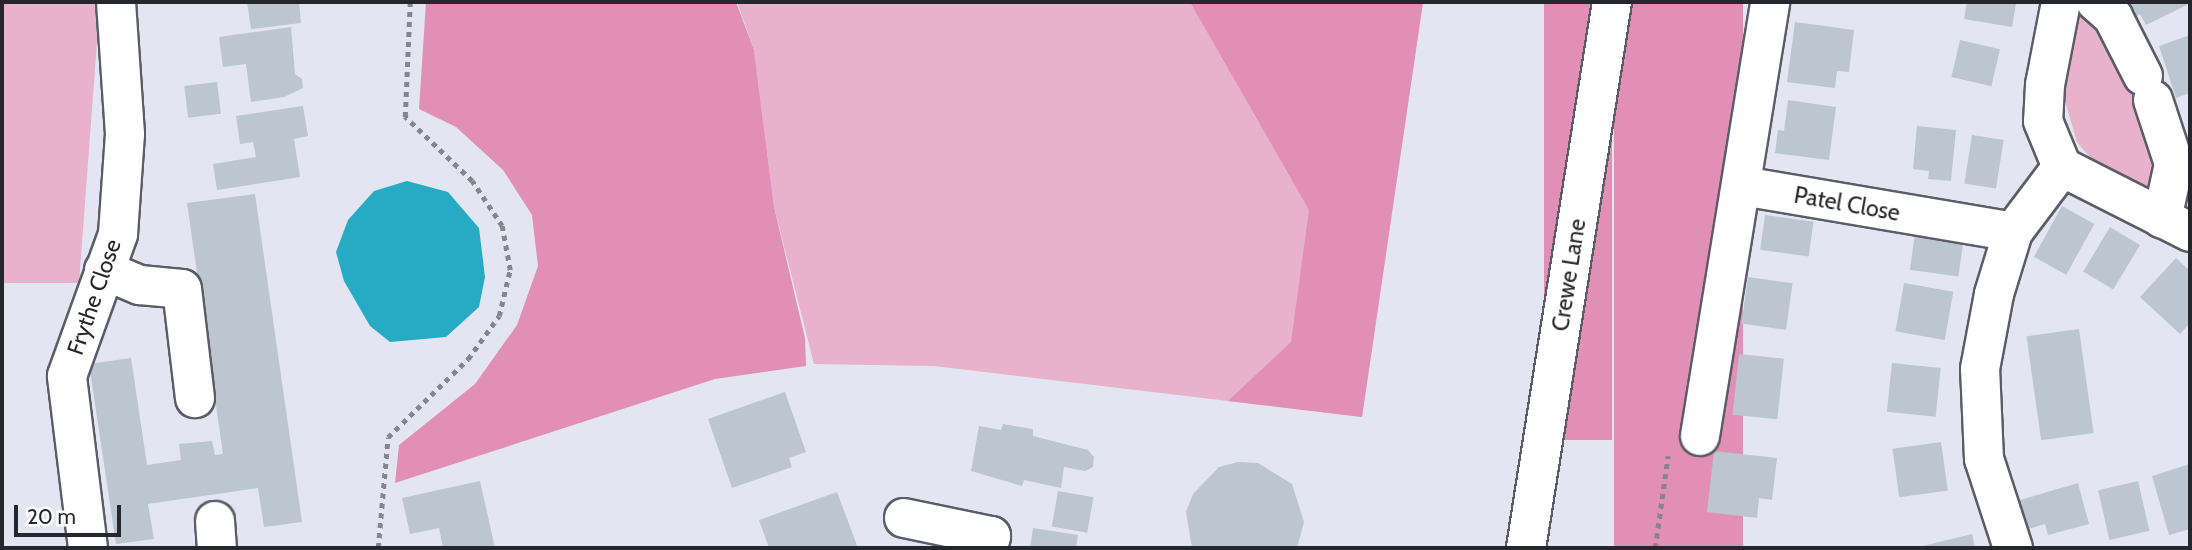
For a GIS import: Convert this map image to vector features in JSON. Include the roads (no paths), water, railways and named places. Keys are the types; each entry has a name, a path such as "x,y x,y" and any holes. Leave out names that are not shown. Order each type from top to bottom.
{"street":[{"name":"Frythe Close","path":"88,548 66,376 118,234 125,134 116,2"},
{"name":"Crewe Lane","path":"1526,548 1612,2"},
{"path":"1700,436 1770,2"},
{"path":"2061,2 2045,85 2043,121 2062,167 2176,226 2174,164 2148,88 2113,17 2096,2"},
{"path":"2013,548 1984,459 1980,369 1994,294 2013,232 2062,167"},
{"name":"Patel Close","path":"1742,186 2013,232"},
{"path":"104,271 140,285 182,289 195,398"},
{"path":"904,517 990,537 988,548"}],"water":[{"path":"407,181 448,192 479,228 485,277 479,307 446,337 390,342 370,326 344,281 336,252 348,220 374,191"}]}
